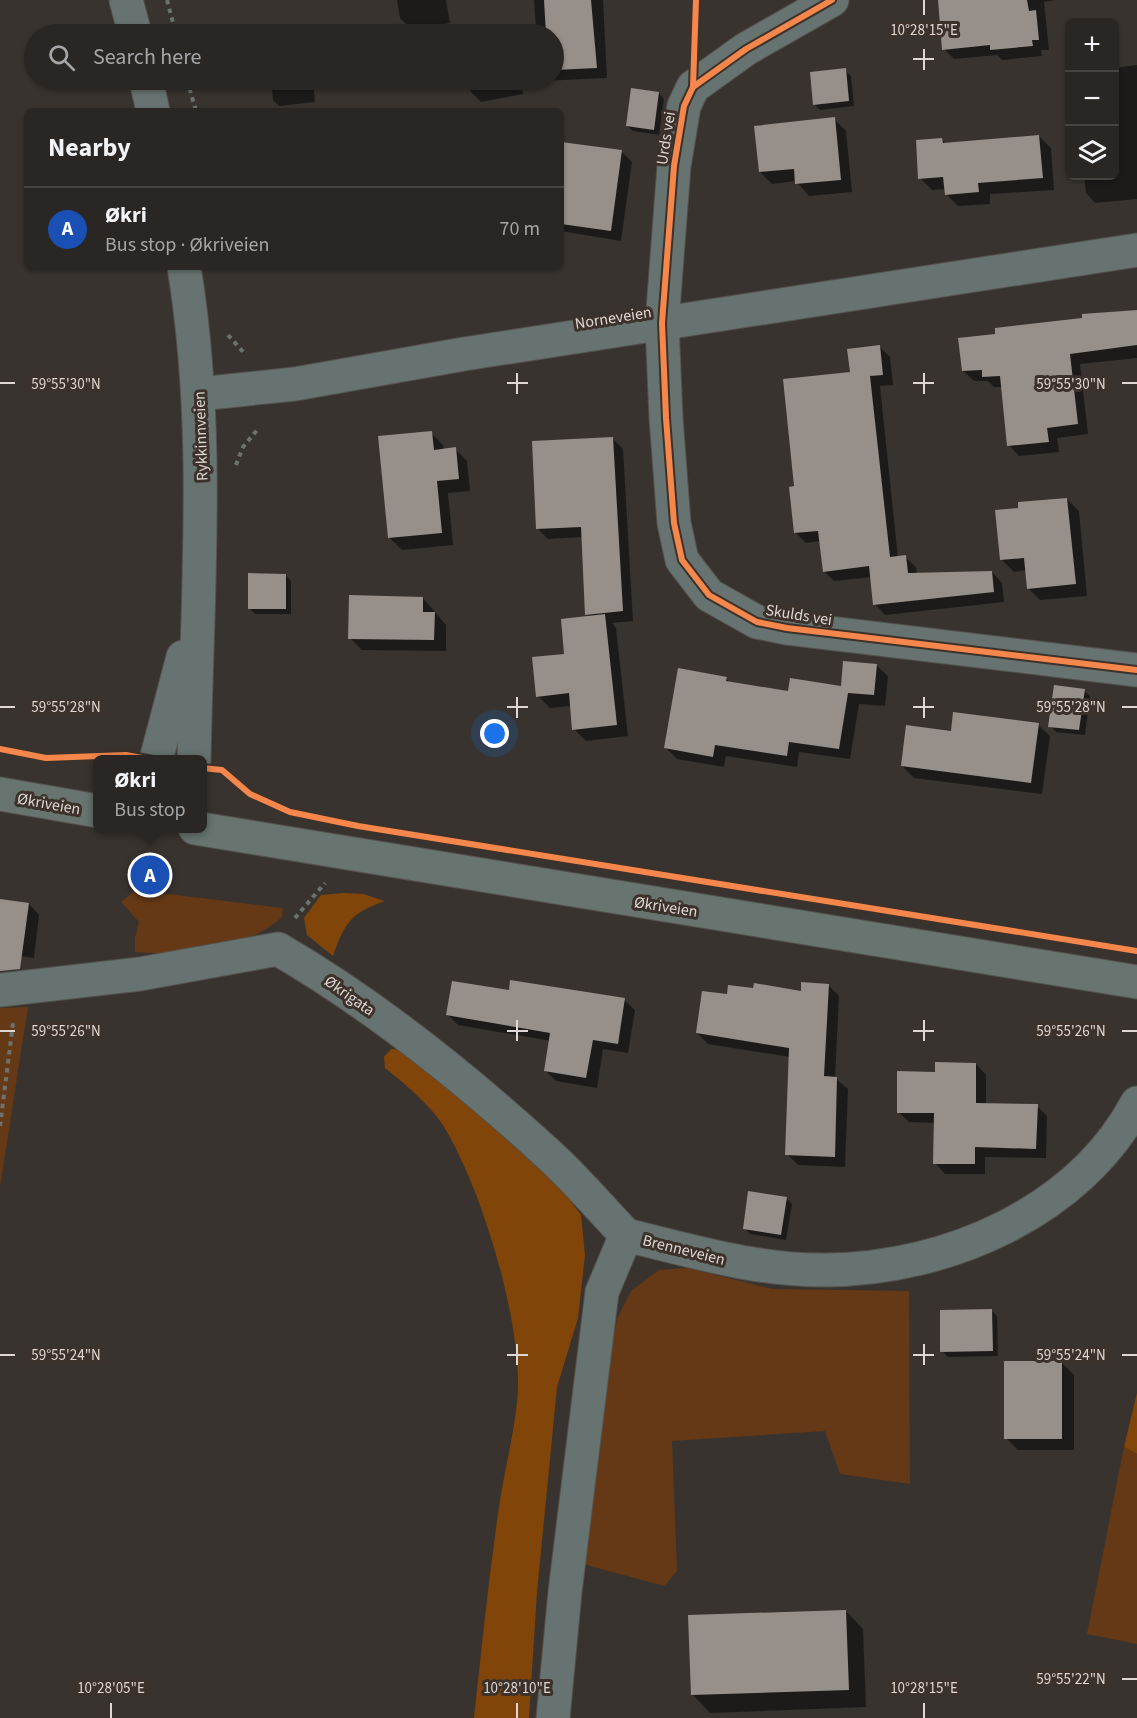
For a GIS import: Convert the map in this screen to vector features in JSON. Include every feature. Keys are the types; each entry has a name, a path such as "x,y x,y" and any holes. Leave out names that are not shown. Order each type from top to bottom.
{"main road":[{"name":"Økriveien","path":"0,794 93,811"},
{"name":"Økriveien","path":"207,830 1137,982"}],"street":[{"path":"126,0 132,24"},
{"name":"Urds vei","path":"662,323 674,166 684,106 693,87 746,49 832,0"},
{"path":"149,90 152,108"},
{"name":"Norneveien","path":"199,394 295,384 662,323 1137,250"},
{"name":"Rykkinnveien","path":"184,270 199,394 202,484 194,755"},
{"name":"Skulds vei","path":"662,323 674,523 682,560 709,596 757,622 786,628 1137,669"},
{"name":"Rykkinnveien","path":"157,755 197,607"},
{"path":"6,989 140,974 278,949"},
{"name":"Økrigata","path":"278,949 324,976 438,1058 548,1154 626,1235"},
{"name":"Brenneveien","path":"553,1718 602,1292 626,1235 737,1262 773,1267 827,1270 882,1265 925,1257 996,1232 1052,1201 1101,1156 1137,1103"}],"path":[{"path":"166,0 173,24"},
{"path":"191,90 195,108"},
{"path":"278,949 290,925 304,906 325,883 333,882"},
{"path":"0,1126 13,1023 6,989"}],"shaded area":[{"path":"135,890 283,908 282,917 250,937 213,949 173,953 135,952 135,938 139,922 121,902"},
{"path":"363,894 385,901 364,910 351,920 341,935 333,956 307,935 304,918 321,895"},
{"path":"28,1007 0,1187 0,1008"},
{"path":"391,1049 403,1050 499,1127 564,1192 581,1215 585,1255 578,1318 557,1387 537,1592 529,1718 474,1718 496,1528 514,1427 518,1385 517,1356 505,1287 484,1216 457,1151 438,1118 385,1068 384,1057"},
{"path":"687,1268 772,1289 909,1291 910,1484 840,1474 825,1431 672,1441 677,1571 664,1586 583,1564 603,1392 617,1319 631,1291 659,1270"},
{"path":"1137,1393 1137,1454 1124,1447"},
{"path":"1124,1447 1137,1454 1137,1644 1087,1634"}],"building":[{"path":"544,0 591,0 597,68 564,70 564,24 545,24"},
{"path":"938,0 1027,0 1029,11 1036,10 1039,40 1032,40 1033,46 990,50 990,45 942,50"},
{"path":"846,68 849,101 813,105 810,72"},
{"path":"631,88 659,92 654,130 626,126"},
{"path":"835,117 841,180 795,184 794,169 759,172 754,126"},
{"path":"1039,135 1043,178 978,183 979,192 945,195 943,177 918,179 916,140 942,138 943,143"},
{"path":"564,142 622,150 611,231 564,224"},
{"path":"1137,310 1137,345 1070,354 1078,424 1047,428 1049,442 1007,446 1000,376 982,377 982,370 962,371 958,338 995,334 995,328 1082,318 1082,314"},
{"path":"880,345 883,375 870,376 890,557 906,555 908,573 992,571 994,592 873,605 869,566 823,572 818,531 794,533 789,487 794,486 783,379 850,372 847,349"},
{"path":"432,431 434,450 456,447 459,479 437,481 442,533 388,538 378,436"},
{"path":"613,437 623,611 585,615 581,527 536,529 532,441"},
{"path":"1067,498 1076,584 1027,589 1024,558 1000,560 995,510 1018,508 1018,502"},
{"path":"248,573 286,574 286,609 248,609"},
{"path":"349,595 423,597 423,612 435,612 434,640 348,639"},
{"path":"605,614 617,725 572,730 569,693 536,697 532,657 564,654 561,619"},
{"path":"843,661 877,664 874,695 848,693 839,749 789,742 787,756 715,745 713,757 664,748 678,668 727,677 726,681 788,691 790,678 841,686"},
{"path":"1054,685 1085,689 1079,730 1048,727"},
{"path":"953,712 1039,723 1031,783 901,766 906,725 951,731"},
{"path":"0,899 29,903 20,969 0,971"},
{"path":"510,980 625,998 618,1044 593,1040 586,1078 544,1071 550,1033 446,1015 452,981 509,990"},
{"path":"801,982 829,984 824,1076 837,1077 835,1157 785,1155 789,1048 696,1033 702,991 727,994 728,985 753,988 754,983 801,991"},
{"path":"935,1062 976,1063 976,1103 1038,1104 1036,1149 975,1147 975,1164 933,1164 934,1113 897,1113 897,1071 935,1072"},
{"path":"748,1191 787,1197 781,1235 743,1229"},
{"path":"992,1309 993,1351 940,1352 940,1310"},
{"path":"1004,1361 1062,1361 1062,1439 1004,1439"},
{"path":"846,1610 849,1690 691,1695 688,1615"}],"cycle path":[{"path":"693,87 696,0"},
{"path":"832,0 746,49 693,87 684,106 674,166 662,323 674,523 682,560 709,595 757,622 787,628 1137,670"},
{"path":"0,749 46,758 93,756"},
{"path":"207,768 222,770 250,794 290,812 358,826 1137,951"}],"place":[{"name":"Økri","path":"150,875"}]}
